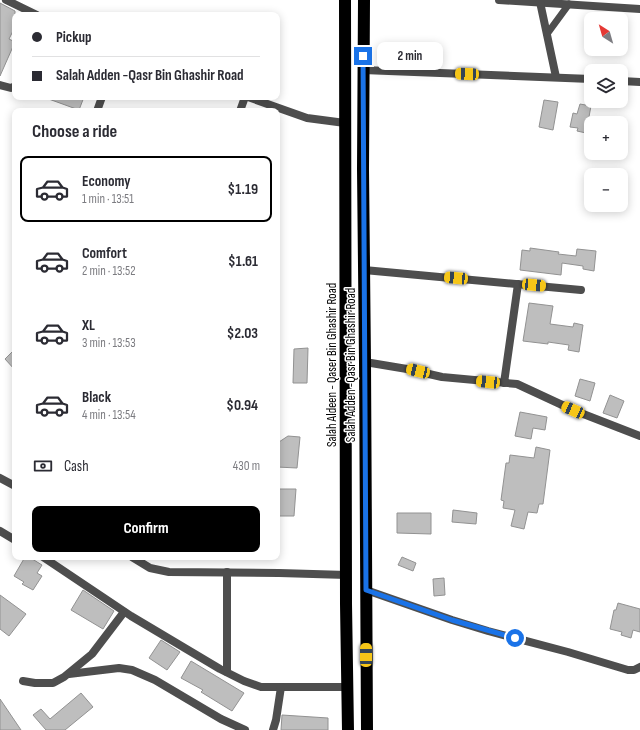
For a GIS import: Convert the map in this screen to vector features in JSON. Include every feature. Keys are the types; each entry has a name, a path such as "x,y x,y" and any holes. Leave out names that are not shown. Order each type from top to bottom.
{"highway":[{"name":"Salah Aldeen - Qaser Bin Ghashir Road","path":"345,0 346,576 348,730"},
{"name":"Salah Adden -Qasr Bin Ghashir Road","path":"364,0 363,70 367,730"}],"street":[{"path":"6,0 31,12"},
{"path":"499,0 569,4 579,2 640,9"},
{"path":"540,2 556,77"},
{"path":"363,70 584,79"},
{"path":"628,81 640,82"},
{"path":"0,85 12,88"},
{"path":"255,100 278,108"},
{"path":"280,109 307,118 345,123"},
{"path":"364,270 581,290"},
{"path":"504,383 518,284"},
{"path":"365,362 442,377 517,384 573,410 640,436"},
{"path":"0,478 12,484"},
{"path":"0,531 12,538"},
{"path":"51,560 124,612 244,681 261,687 348,687"},
{"path":"137,560 150,568 170,572 227,572 346,576"},
{"path":"227,572 227,672"},
{"path":"366,590 488,631 568,652 628,670 634,670 640,667"},
{"path":"23,680 35,683 53,683 69,674 92,654 124,612"},
{"path":"69,674 118,668 132,670 155,680 221,719 245,730"},
{"path":"273,730 276,720 280,687"}],"lane":[{"path":"547,34 569,4"}],"building":[{"path":"0,3 15,12 12,12 12,33 9,39 12,40 12,49 0,76"},
{"path":"52,100 83,100 80,108 74,108"},
{"path":"544,100 558,102 553,130 539,127"},
{"path":"580,104 584,105 584,108 591,108 589,116 584,116 584,133 577,131 578,128 570,127 573,113 577,114"},
{"path":"530,248 576,256 577,249 596,251 594,271 583,269 583,266 562,263 561,275 520,270 522,250 530,251"},
{"path":"529,303 553,306 550,324 573,327 574,323 583,325 579,352 568,350 569,345 523,341"},
{"path":"308,348 307,383 293,383 294,349"},
{"path":"12,352 12,367 5,359"},
{"path":"580,379 595,383 590,401 575,396"},
{"path":"610,395 624,401 617,418 603,413"},
{"path":"520,412 547,417 545,430 533,428 531,439 515,436"},
{"path":"288,436 300,437 297,468 280,467 280,441"},
{"path":"536,447 550,450 543,504 539,504 537,513 528,512 524,529 511,526 515,510 503,508 504,501 501,500 506,463 509,463 510,455 534,458"},
{"path":"280,489 296,489 294,516 280,516"},
{"path":"453,510 477,513 476,524 452,522"},
{"path":"397,513 431,513 431,534 397,533"},
{"path":"402,557 416,563 413,571 398,565"},
{"path":"23,560 34,560 42,565 37,573 42,576 33,590 22,584 24,582 14,576"},
{"path":"444,578 445,595 434,596 433,579"},
{"path":"83,590 114,611 103,629 71,610"},
{"path":"0,595 26,614 9,636 0,629"},
{"path":"618,603 640,609 640,632 633,630 631,638 621,635 622,632 610,629 614,610 616,610"},
{"path":"161,640 180,652 167,670 149,658"},
{"path":"191,661 244,693 232,711 201,692 203,690 181,678"},
{"path":"81,693 93,707 65,730 46,730 33,715 41,709 50,719"},
{"path":"0,699 21,730 0,730"},
{"path":"282,715 328,718 328,730 281,730"}],"route":[{"path":"363,56 366,590 452,620 515,638"}]}
